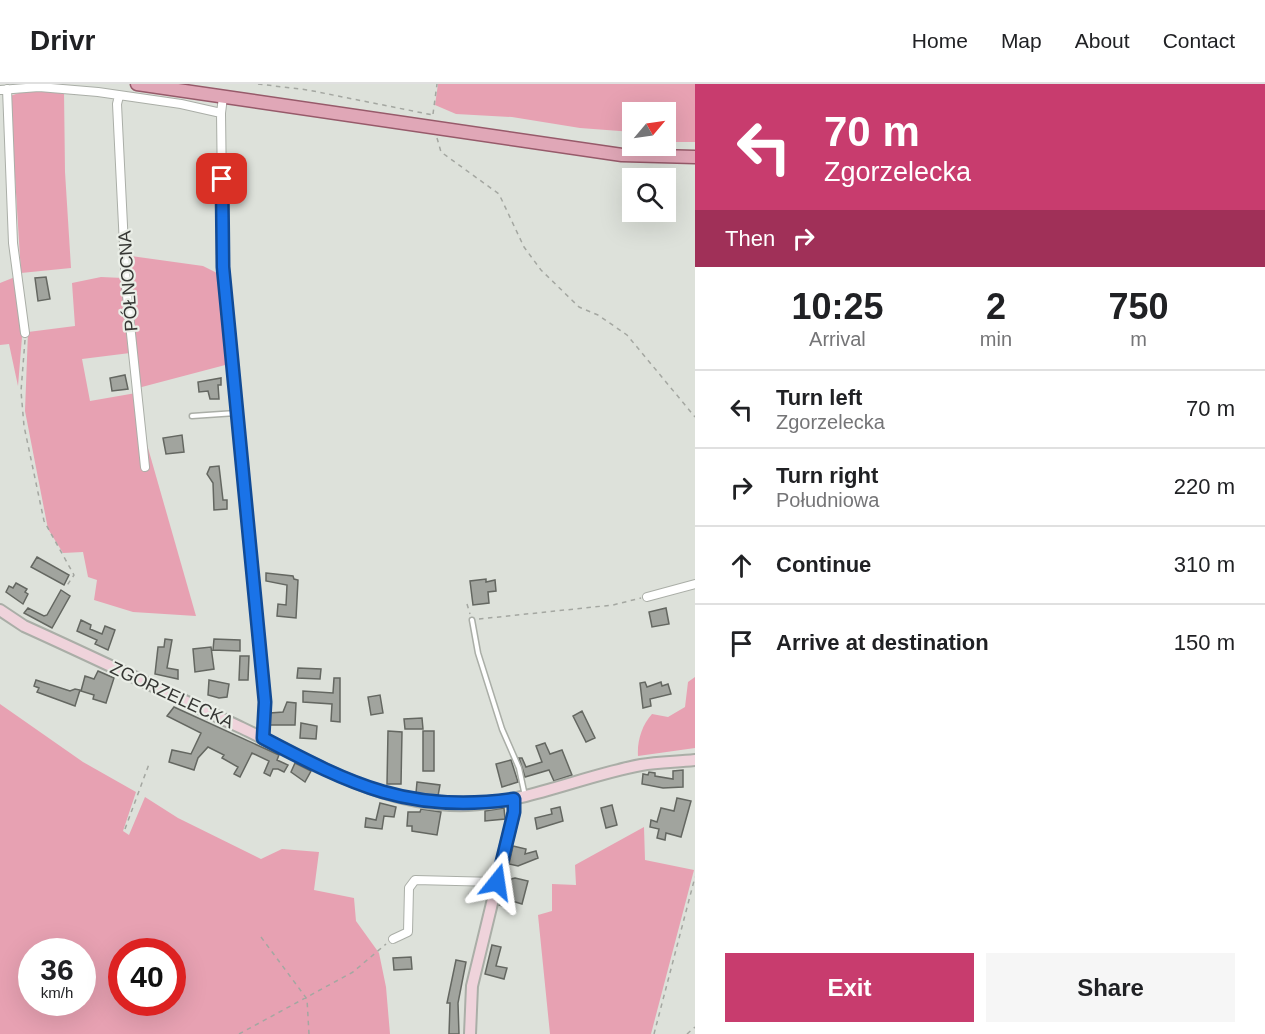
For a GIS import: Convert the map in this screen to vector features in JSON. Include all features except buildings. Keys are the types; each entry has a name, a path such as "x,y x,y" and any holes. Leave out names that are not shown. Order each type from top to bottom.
{"main road":[{"path":"137,84 434,123 622,155 695,157"}],"street":[{"path":"26,333 14,243 4,89 57,88 181,104 221,113"},
{"name":"PÓŁNOCNA","path":"119,96 117,104 126,286 145,466"},
{"path":"223,97 221,113 223,267 265,702 263,738"},
{"path":"647,597 695,584"},
{"name":"ZGORZELECKA","path":"0,610 24,626 263,738 316,766 380,793 441,804 468,805 520,798 642,765 695,760"},
{"path":"470,1034 472,986 514,812 520,798"},
{"path":"393,939 408,932 409,888 415,880 497,882"}],"lane":[{"path":"192,416 236,412"},
{"path":"472,620 478,653 502,729 519,768 520,798"}],"path":[{"path":"258,84 308,90 434,123"},
{"path":"437,84 434,123 441,152 499,194 524,248 541,270 579,307 598,315 627,336 695,417"},
{"path":"26,333 21,391 24,426 44,521 74,575 66,586"},
{"path":"467,604 472,620 613,605 647,597"},
{"path":"126,829 149,764"},
{"path":"654,1034 695,877"},
{"path":"261,937 307,999 309,1034"},
{"path":"239,1034 353,972 393,939"},
{"path":"687,1034 695,1027"}],"shaded area":[{"path":"438,84 695,84 695,142 676,142 676,102 622,102 622,131 580,128 512,117 456,114 435,105"},
{"path":"31,89 64,91 65,172 71,268 21,273 10,96"},
{"path":"131,256 203,266 219,274 229,364 138,388"},
{"path":"15,277 22,337 18,386 9,344 0,345 0,283"},
{"path":"101,277 123,278 130,353 82,359 90,401 136,393 144,434 196,616 133,612 94,600 97,580 88,577 83,552 63,553 48,529 25,411 28,332 75,326 72,283"},
{"path":"695,677 695,748 638,756 638,745 648,718 652,714 668,717 685,707 688,682"},
{"path":"0,704 83,762 136,792 123,831 129,835 145,797 178,818 261,859 282,849 319,852 314,890 354,898 356,921 379,953 386,987 390,1034 0,1034"},
{"path":"644,827 645,860 694,870 651,1034 550,1034 538,915 552,911 552,884 576,885 575,865"}],"route":[{"path":"222,179 223,267 265,702 266,730 263,738 316,766 380,793 441,804 468,805 514,799 514,812 497,882"}]}
